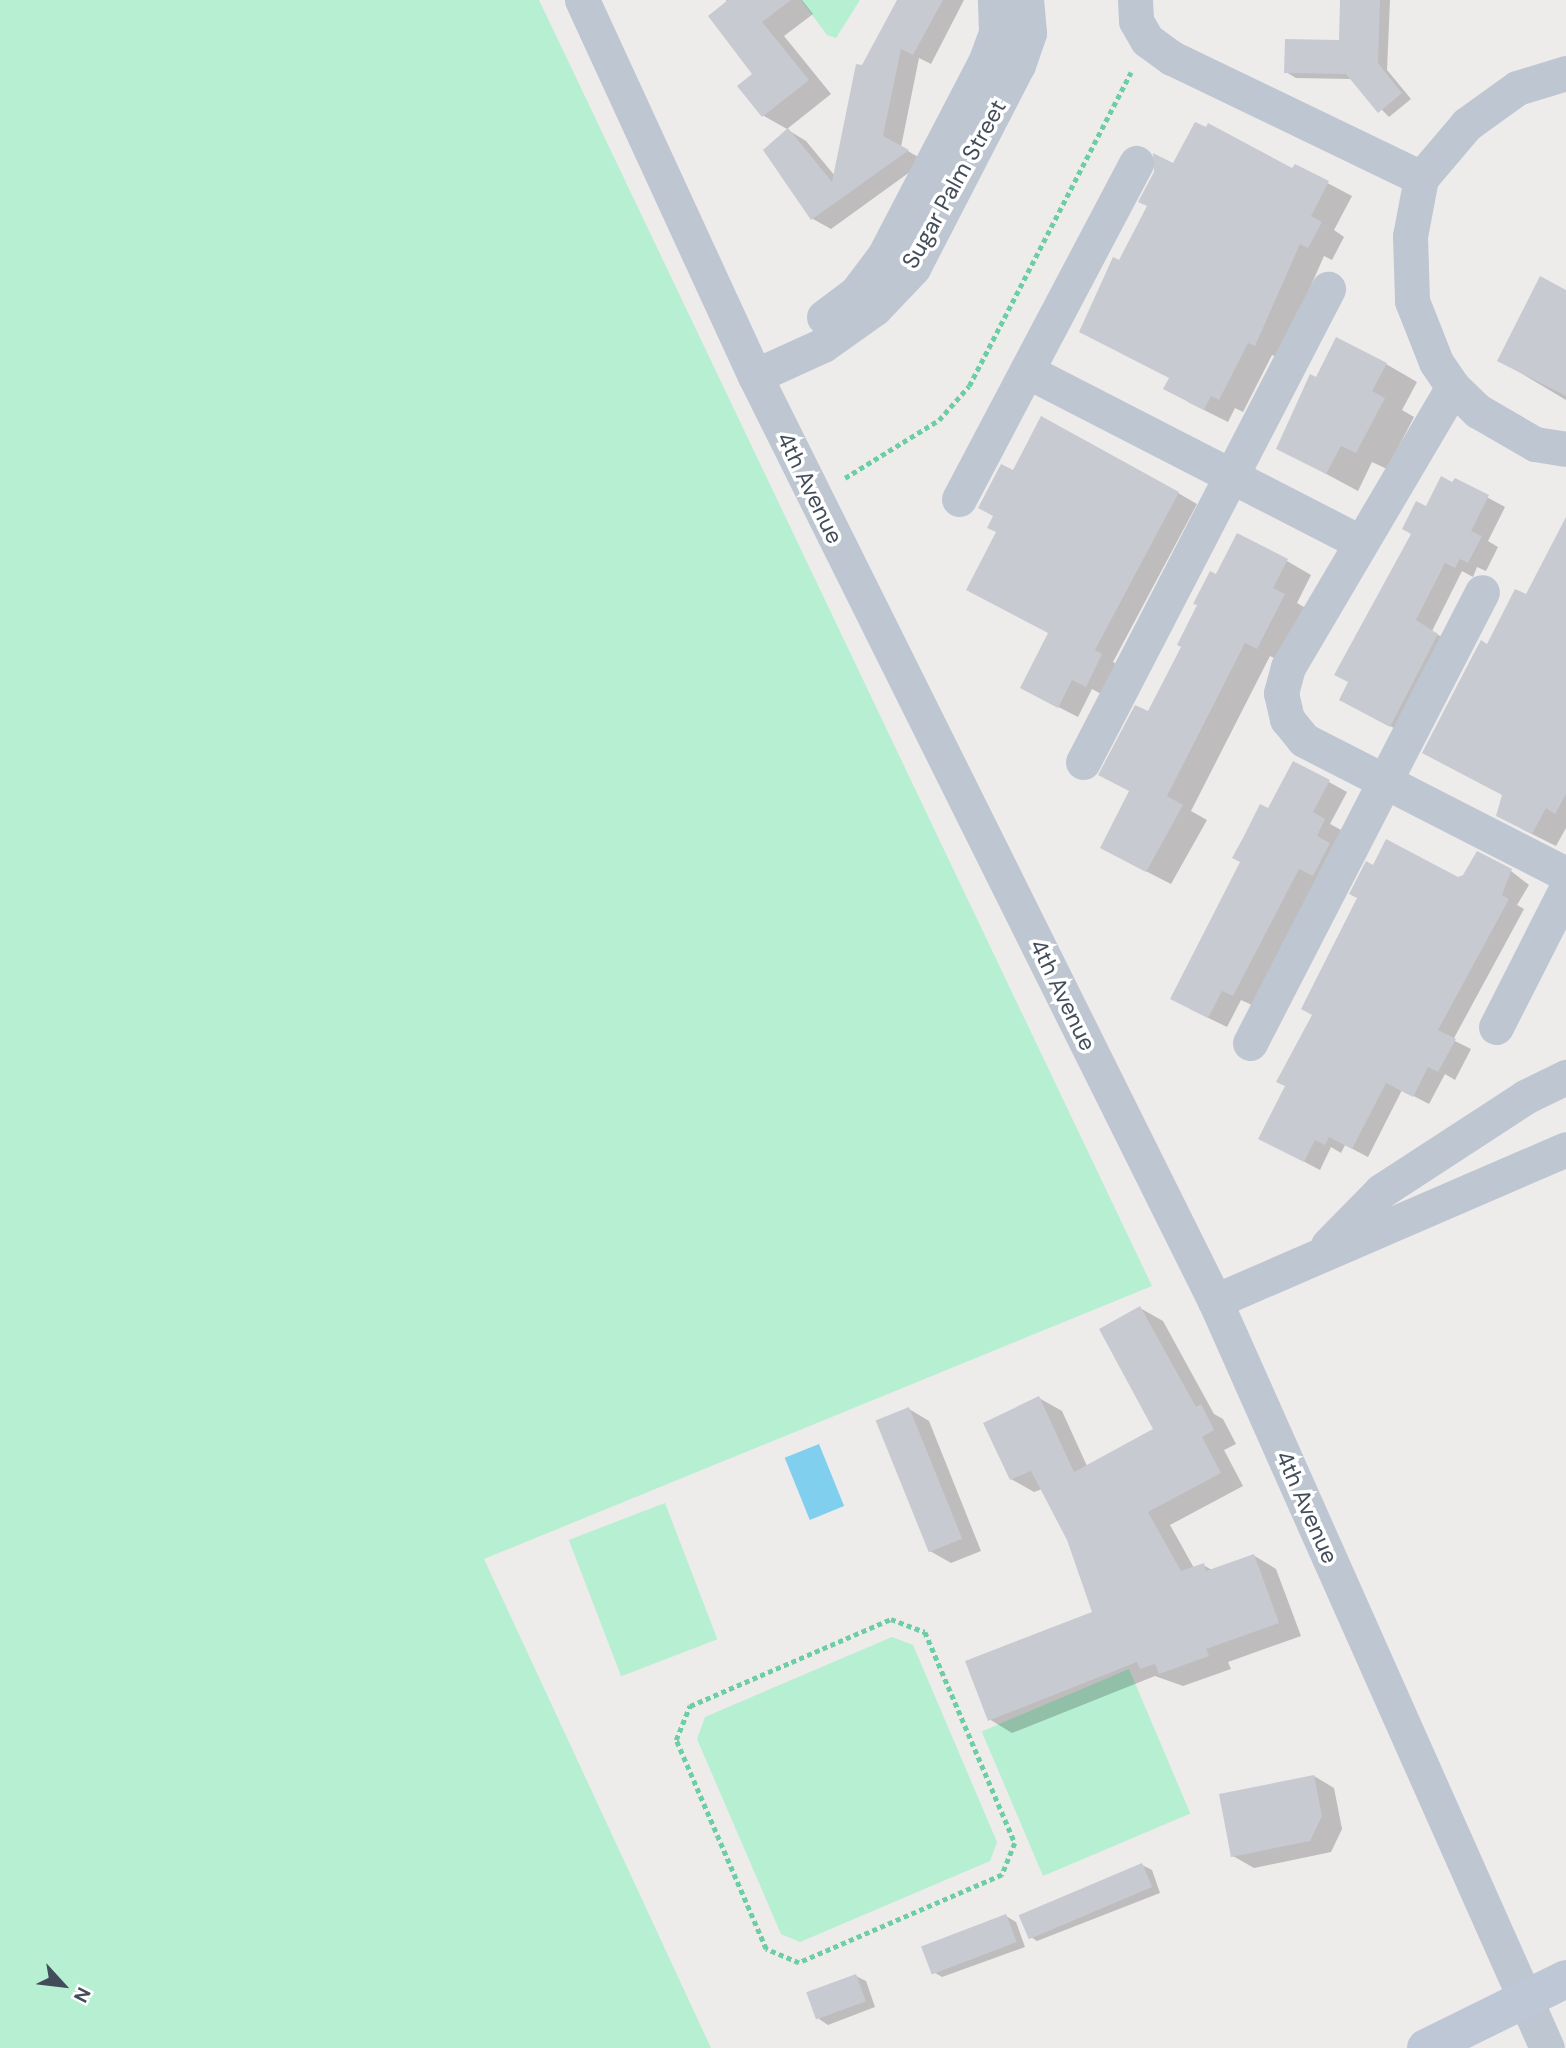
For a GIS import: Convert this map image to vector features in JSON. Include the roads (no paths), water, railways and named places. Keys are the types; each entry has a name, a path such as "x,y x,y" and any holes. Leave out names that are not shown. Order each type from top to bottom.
{"main road":[{"path":"1426,2048 1566,1979"}],"street":[{"name":"4th Avenue","path":"582,0 750,366 1215,1301 1547,2048"},
{"name":"Sugar Palm Street","path":"750,366 856,293 884,256 986,61 996,33 995,0"},
{"name":"Sugar Palm Street","path":"750,366 823,345 875,308 913,268 1018,65 1029,33 1027,0"},
{"path":"1135,0 1136,21 1147,40 1172,58 1421,178"},
{"path":"1566,74 1517,88 1467,124 1421,178 1410,236 1412,301 1436,362 1453,387 1478,411 1535,444 1566,449"},
{"path":"959,499 1136,163"},
{"path":"1083,762 1328,289"},
{"path":"1027,371 1360,542"},
{"path":"1453,387 1288,667 1281,692 1287,719 1304,740 1566,874"},
{"path":"1250,1043 1482,592"},
{"path":"1496,1027 1566,889"},
{"path":"1319,1256 1381,1191 1525,1097 1566,1077"},
{"path":"1215,1301 1566,1149"}],"water":[{"path":"819,1444 844,1506 810,1520 785,1458"}]}
